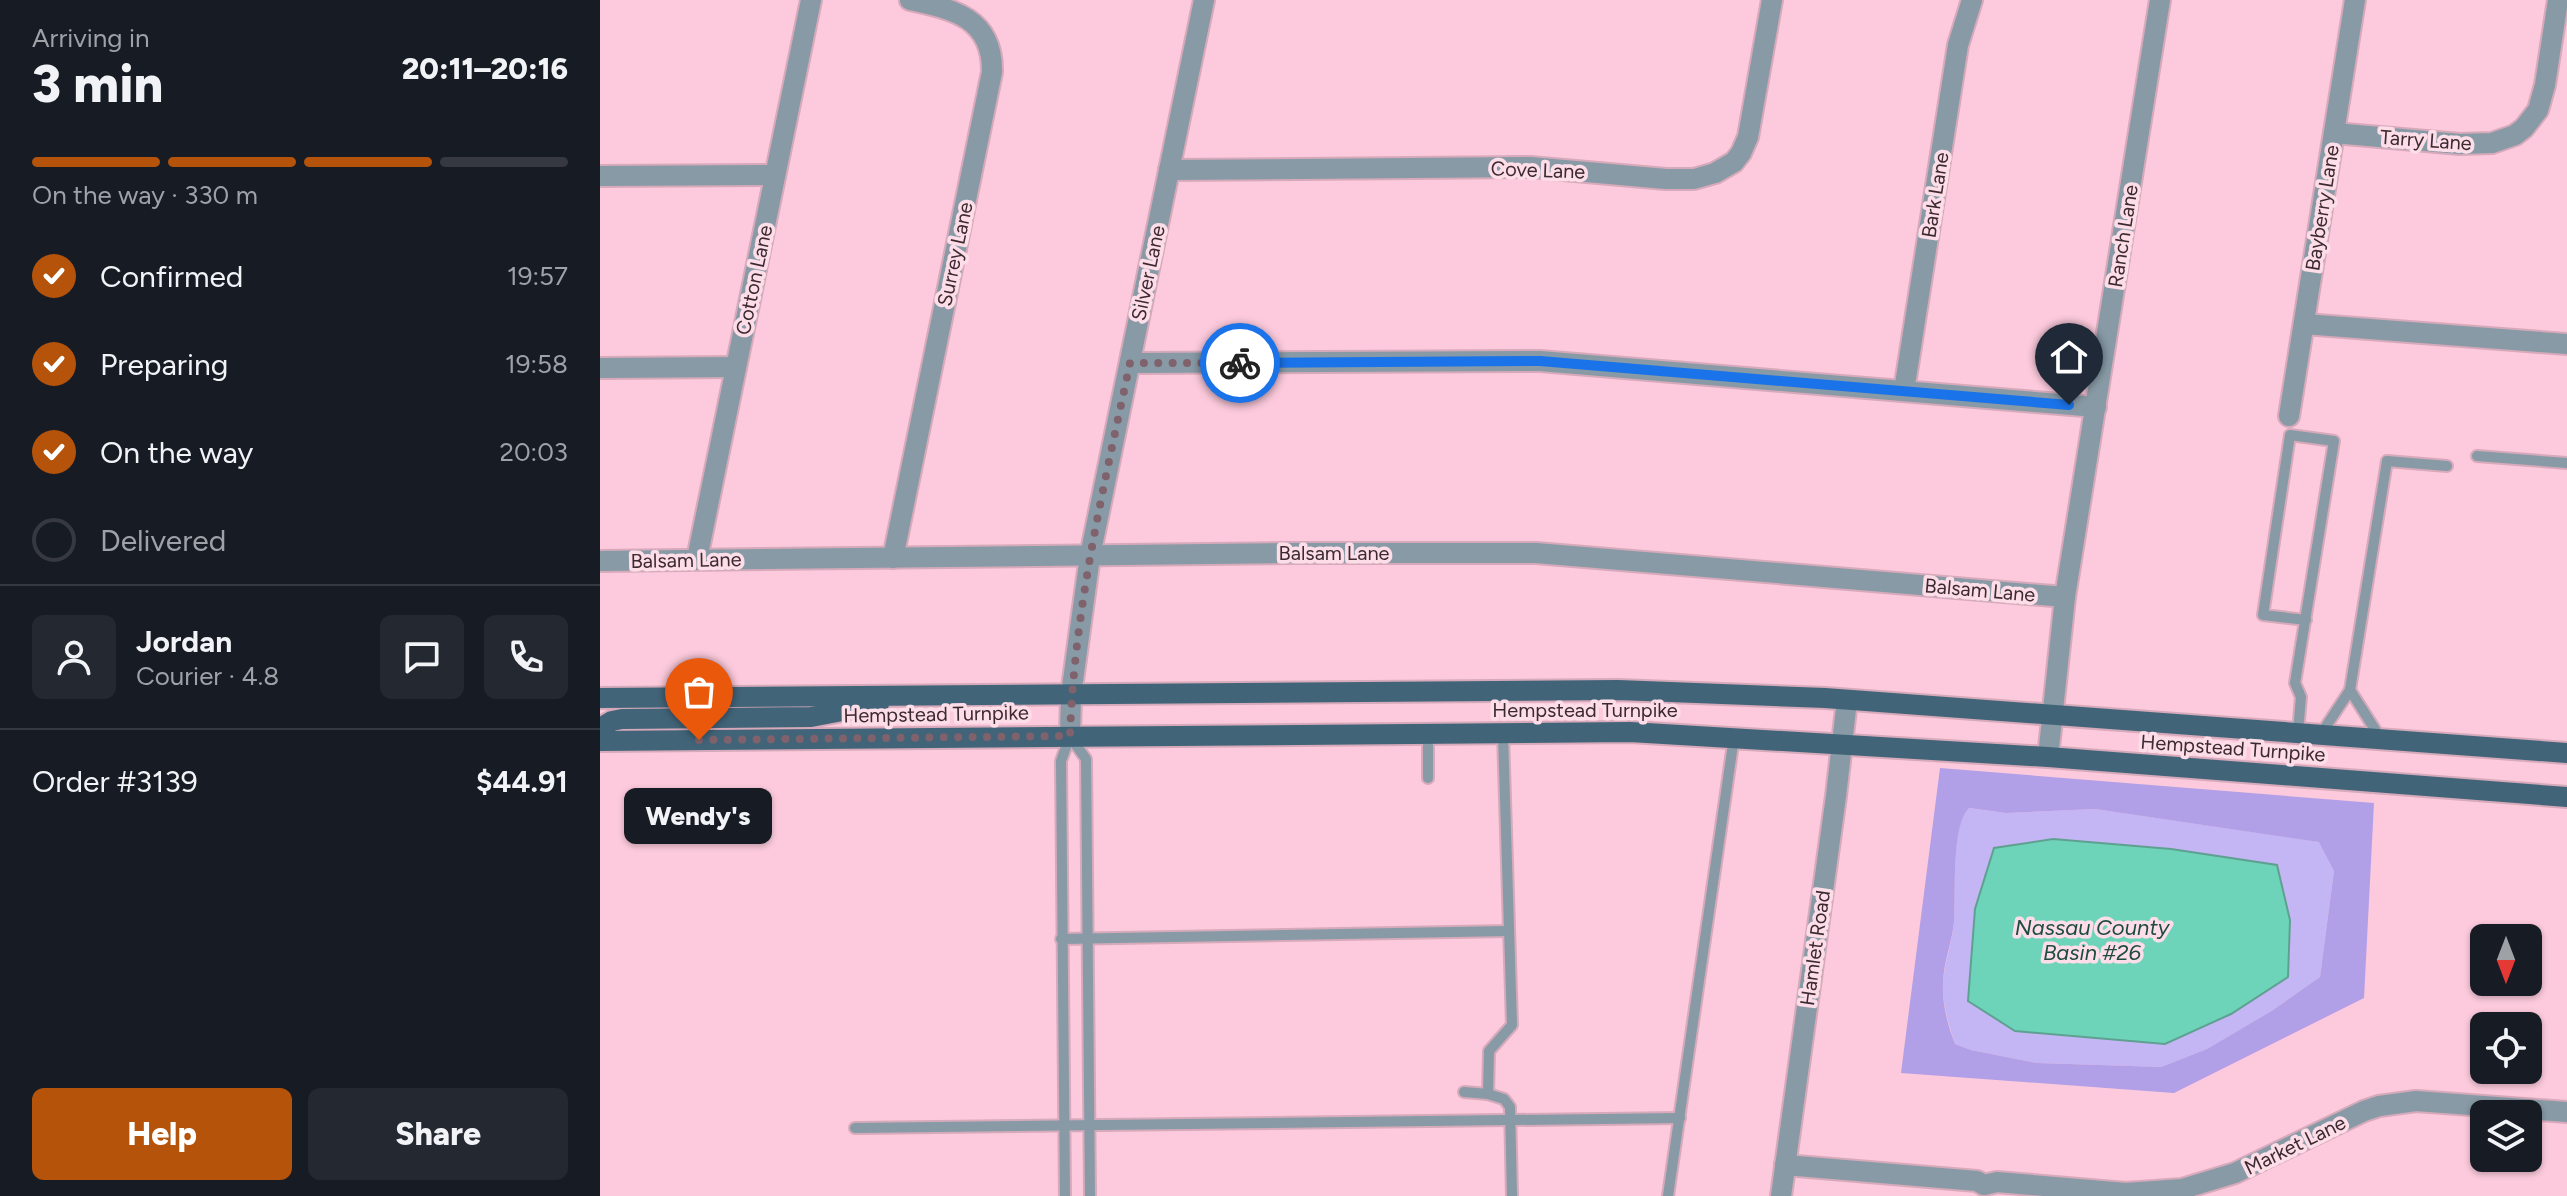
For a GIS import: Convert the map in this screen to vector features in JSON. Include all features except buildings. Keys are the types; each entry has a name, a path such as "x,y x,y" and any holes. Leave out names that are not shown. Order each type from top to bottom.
{"main road":[{"name":"Hempstead Turnpike","path":"600,698 1618,690 1847,700 2567,753"},
{"path":"600,728 622,719 811,717 914,696"},
{"name":"Hempstead Turnpike","path":"600,741 1630,732 2048,757 2567,797"}],"street":[{"name":"Cotton Lane","path":"697,559 811,0"},
{"name":"Surrey Lane","path":"893,558 993,56 986,38 974,23 950,8 910,0"},
{"name":"Silver Lane","path":"1070,736 1071,695 1090,556 1204,0"},
{"name":"Cove Lane","path":"1169,170 1530,167 1694,179 1715,173 1734,162 1748,137 1772,0"},
{"name":"Bark Lane","path":"1904,391 1958,45 1972,0"},
{"name":"Ranch Lane","path":"2048,757 2065,597 2160,0"},
{"name":"Bayberry Lane","path":"2289,416 2355,0"},
{"name":"Tarry Lane","path":"2334,133 2460,144 2492,143 2515,135 2538,110 2545,85 2558,0"},
{"path":"600,176 775,175"},
{"path":"2304,324 2567,344"},
{"path":"1130,363 1540,361 2096,407"},
{"path":"600,368 736,367"},
{"name":"Balsam Lane","path":"600,561 1536,553 2065,597"},
{"name":"Hamlet Road","path":"1781,1196 1847,700"},
{"name":"Market Lane","path":"1785,1165 1976,1188 1997,1182 2126,1193 2182,1189 2235,1173 2379,1106 2416,1101 2567,1112"}],"lane":[{"path":"2298,732 2301,697 2295,683 2306,620 2334,441 2290,435 2263,615 2306,620"},
{"path":"2477,456 2567,463"},
{"path":"2321,734 2350,690 2387,461 2447,466"},
{"path":"2350,690 2381,739"},
{"path":"1428,734 1428,778"},
{"path":"1488,1094 1489,1051 1512,1025 1503,734"},
{"path":"1070,736 1086,759 1090,1196"},
{"path":"1065,1196 1061,761 1070,736"},
{"path":"1668,1196 1734,737"},
{"path":"1061,939 1509,931"},
{"path":"1464,1092 1488,1094 1509,1103 1512,1196"},
{"path":"855,1128 1680,1118"}],"shaded area":[{"path":"1940,768 2374,803 2364,998 2174,1093 1901,1073","holes":["1969,808 2006,813 2095,809 2319,842 2334,871 2320,977 2273,1010 2207,1049 2161,1067 2037,1063 1955,1044 1946,1015 1943,984 1954,922 1959,829"]},
{"name":"Nassau County Basin #26","path":"1968,808 2006,813 2095,809 2320,842 2334,871 2320,977 2273,1010 2207,1049 2161,1067 2037,1063 1955,1044 1945,1007 1943,984 1954,923 1959,830"}],"water":[{"name":"Nassau County Basin #26","path":"2053,839 2171,849 2277,865 2290,920 2288,977 2231,1014 2165,1044 2015,1031 1968,1001 1975,909 1994,848"}],"way so far":[{"path":"699,740 1070,736 1071,695 1090,556 1130,363 1240,363"}],"place":[{"name":"Wendy's","path":"699,740"}],"route":[{"path":"1240,363 1540,361 2069,405"}]}
